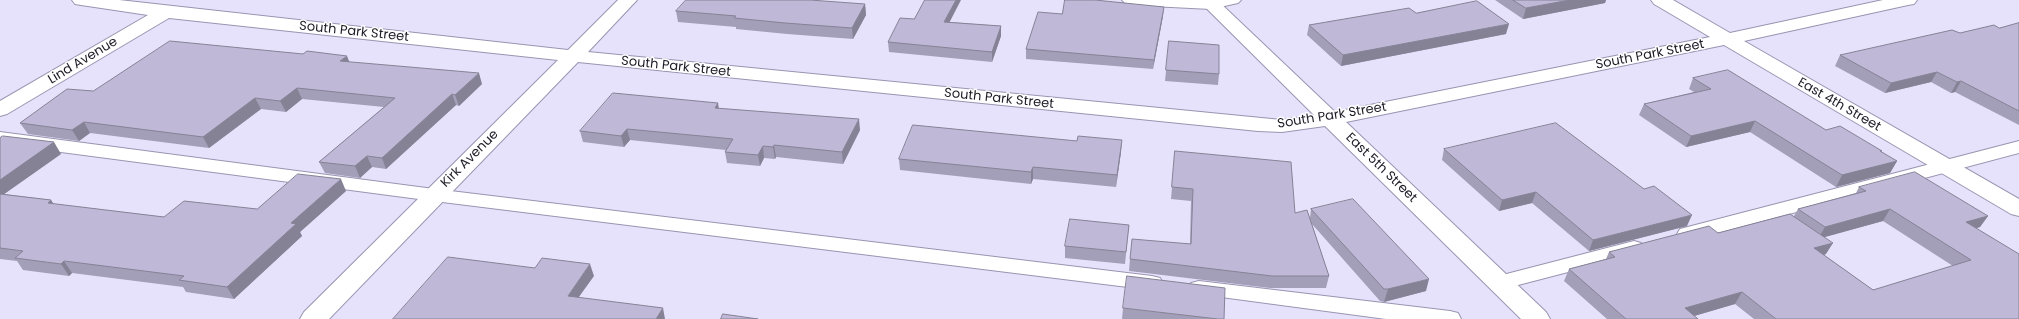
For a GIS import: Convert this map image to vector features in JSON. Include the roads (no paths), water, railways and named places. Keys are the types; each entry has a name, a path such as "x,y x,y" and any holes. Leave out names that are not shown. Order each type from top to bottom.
{"street":[{"name":"South Park Street","path":"80,0 166,12 573,56 1258,125 1282,126 1330,119 1728,39 1908,0"},
{"name":"Kirk Avenue","path":"313,319 628,0"},
{"name":"East 4th Street","path":"1660,0 2019,209"},
{"name":"East 5th Street","path":"1209,2 1537,319"},
{"name":"Lind Avenue","path":"0,110 166,12"}],"lane":[{"path":"1130,0 1209,2 1233,0"},
{"path":"0,138 434,195 1450,319"},
{"path":"1499,283 2019,147"}]}
